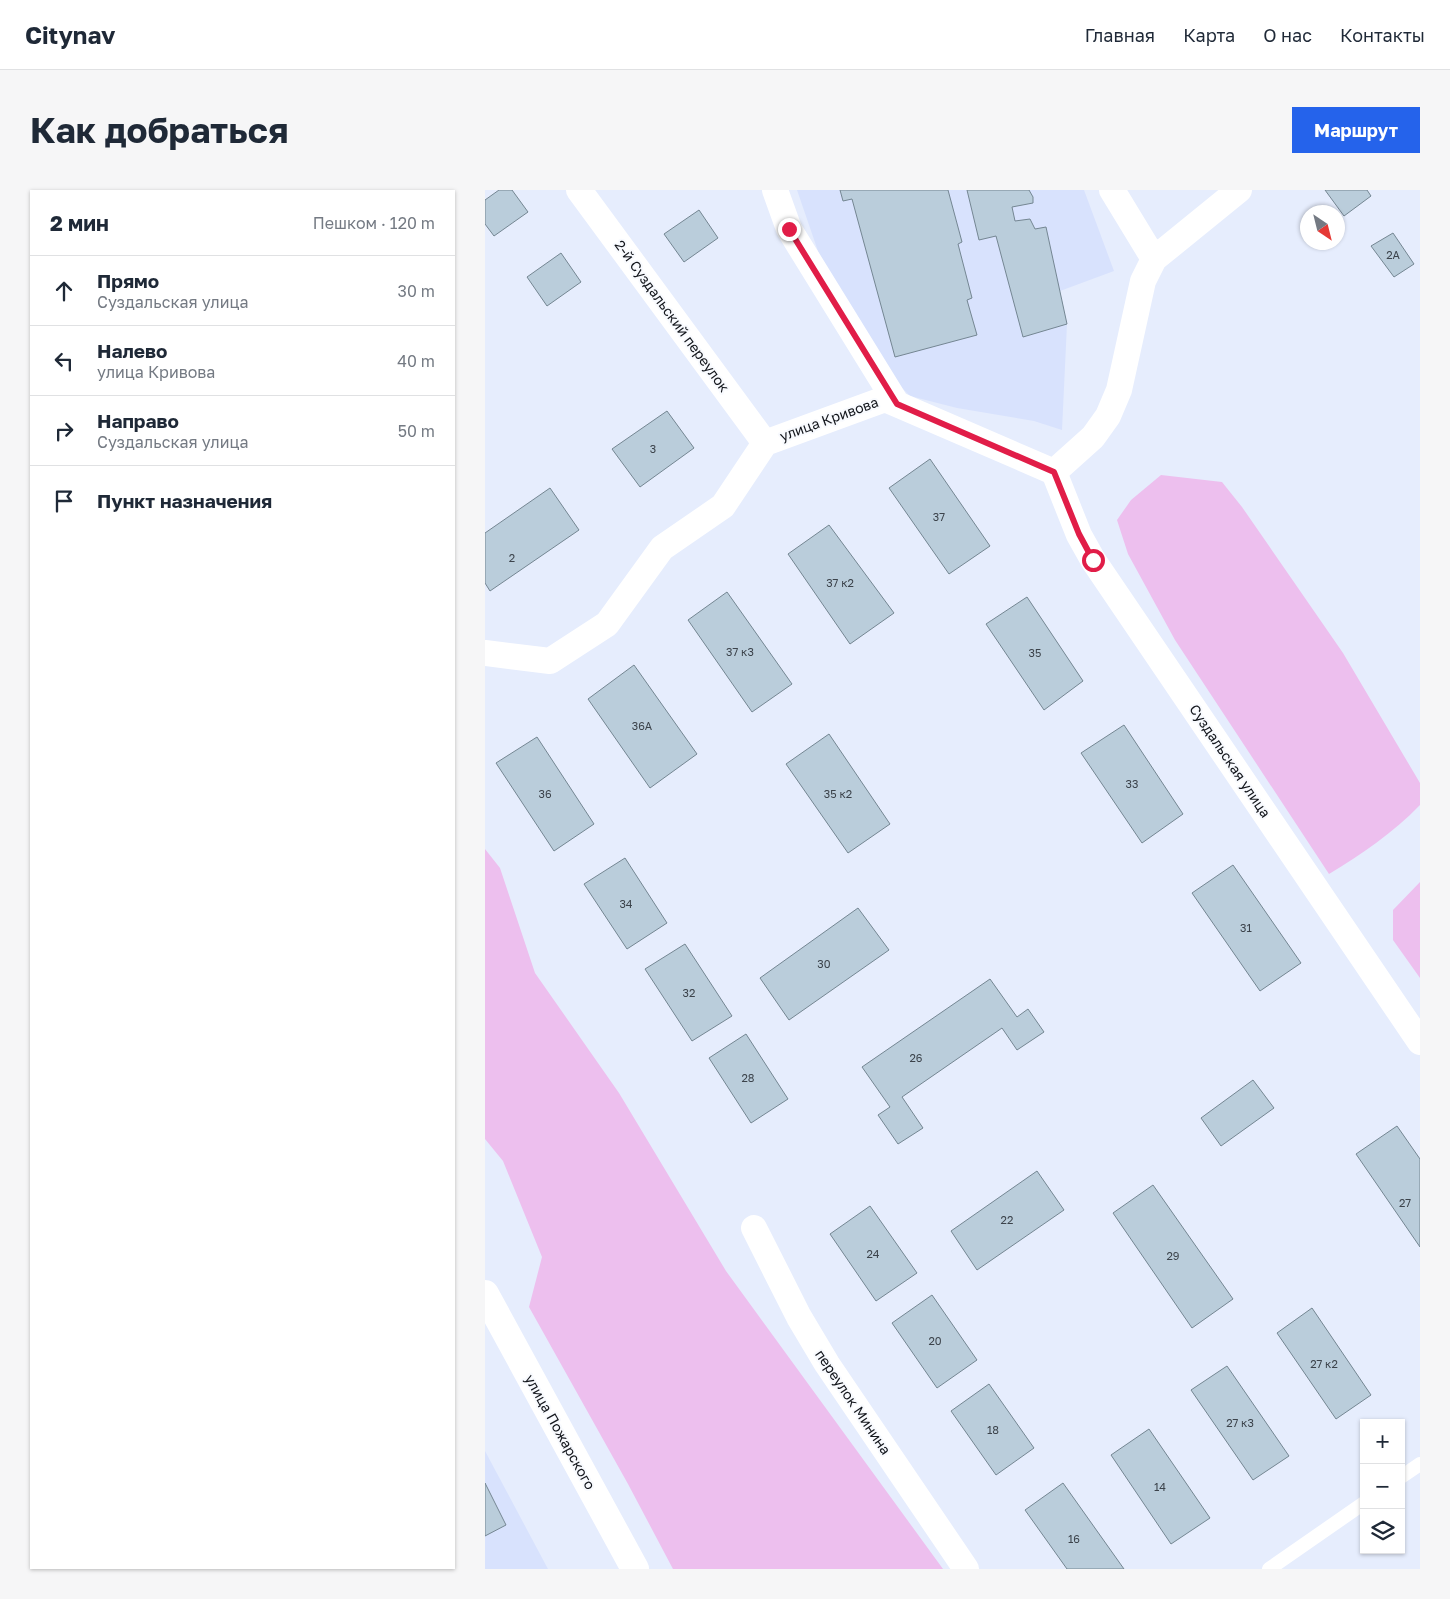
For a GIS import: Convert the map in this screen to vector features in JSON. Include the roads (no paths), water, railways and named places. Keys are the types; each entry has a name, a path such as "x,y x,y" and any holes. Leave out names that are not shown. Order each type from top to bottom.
{"street":[{"name":"2-й Суздальский переулок","path":"579,190 765,442"},
{"path":"775,190 789,229 897,404"},
{"path":"1112,190 1154,259"},
{"path":"1054,472 1093,437 1108,416 1119,390 1143,281 1154,259 1239,190"},
{"name":"улица Кривова","path":"485,653 551,661 607,624 662,548 723,506 765,442 885,399 1054,472"},
{"name":"Суздальская улица","path":"1054,472 1079,534 1093,560 1420,1042"},
{"name":"переулок Минина","path":"754,1228 799,1317 827,1364 966,1569"},
{"name":"улица Пожарского","path":"485,1294 635,1569"}],"lane":[{"path":"1405,1474 1420,1464"},
{"path":"1269,1569 1360,1506"}]}
